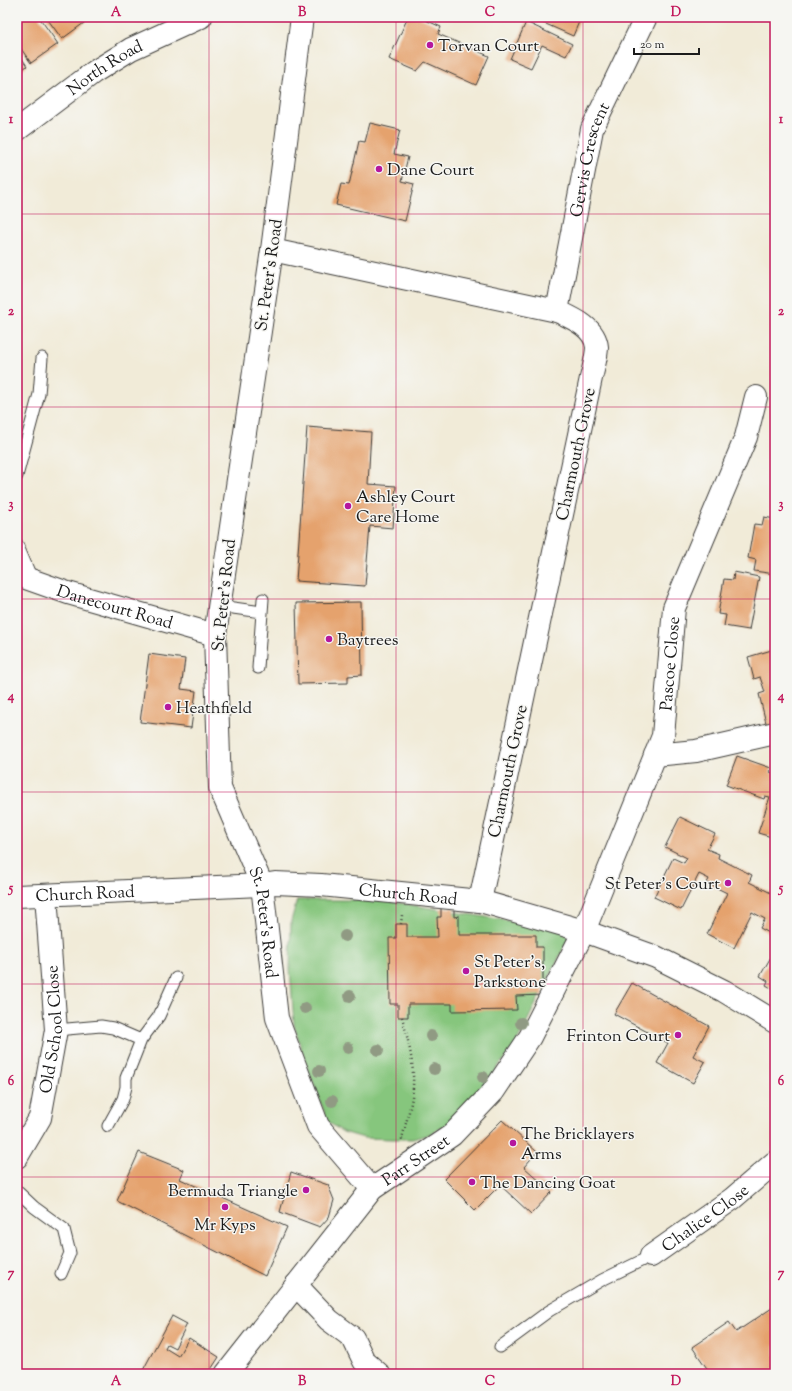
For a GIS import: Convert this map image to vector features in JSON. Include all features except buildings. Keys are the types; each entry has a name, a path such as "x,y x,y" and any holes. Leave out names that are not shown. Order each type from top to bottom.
{"street":[{"name":"North Road","path":"17,130 94,72 131,49 201,17"},
{"name":"St. Peter's Road","path":"302,17 272,250 215,635 220,788 262,885 277,1018 318,1126 372,1189"},
{"name":"Gervis Crescent","path":"556,311 592,129 646,17"},
{"name":"Charmouth Grove","path":"272,250 556,311 575,319 590,331 597,347 592,378 480,901"},
{"name":"Pascoe Close","path":"584,931 663,736 674,608 746,437 756,397"},
{"name":"Danecourt Road","path":"24,577 68,593 215,635"},
{"path":"655,755 696,750 775,733"},
{"name":"Church Road","path":"17,896 262,885 275,883 321,885 480,901 584,931 656,957 724,991 775,1022"},
{"name":"Old School Close","path":"17,1157 40,1118 56,1030 46,895"},
{"name":"Parr Street","path":"226,1374 372,1189 452,1135 493,1092 530,1036 584,931"},
{"name":"Chalice Close","path":"651,1256 732,1199 775,1162"},
{"path":"296,1285 329,1320 353,1338 364,1361 379,1374"}],"lane":[{"path":"17,476 39,394 42,358"},
{"path":"17,544 24,577"},
{"path":"258,668 263,599"},
{"path":"219,606 262,612"},
{"path":"108,1126 123,1099 126,1087 126,1078 141,1040 159,1016 176,978"},
{"path":"56,1030 101,1026 113,1028 141,1040"},
{"path":"17,1191 34,1207 64,1229 70,1253 61,1274"},
{"path":"500,1347 549,1312 602,1280 651,1256"}],"path":[{"path":"401,924 402,917"},
{"path":"402,1017 408,1038 413,1072 412,1097 402,1139 414,1161"}],"green space":[{"path":"297,900 381,900 559,929 569,937 516,1044 471,1101 450,1122 430,1134 413,1139 364,1138 343,1132 328,1122 306,1064 294,1025 290,968 291,921"}],"place":[{"name":"Torvan Court","path":"430,45"},
{"name":"Dane Court","path":"379,169"},
{"name":"Ashley Court Care Home","path":"348,506"},
{"name":"Baytrees","path":"329,639"},
{"name":"Heathfield","path":"168,707"},
{"name":"St Peter's Court","path":"728,883"},
{"name":"St Peter’s, Parkstone","path":"466,971"},
{"name":"Frinton Court","path":"678,1035"},
{"name":"The Bricklayers Arms","path":"513,1143"},
{"name":"The Dancing Goat","path":"472,1182"},
{"name":"Bermuda Triangle","path":"306,1190"},
{"name":"Mr Kyps","path":"225,1207"}]}
